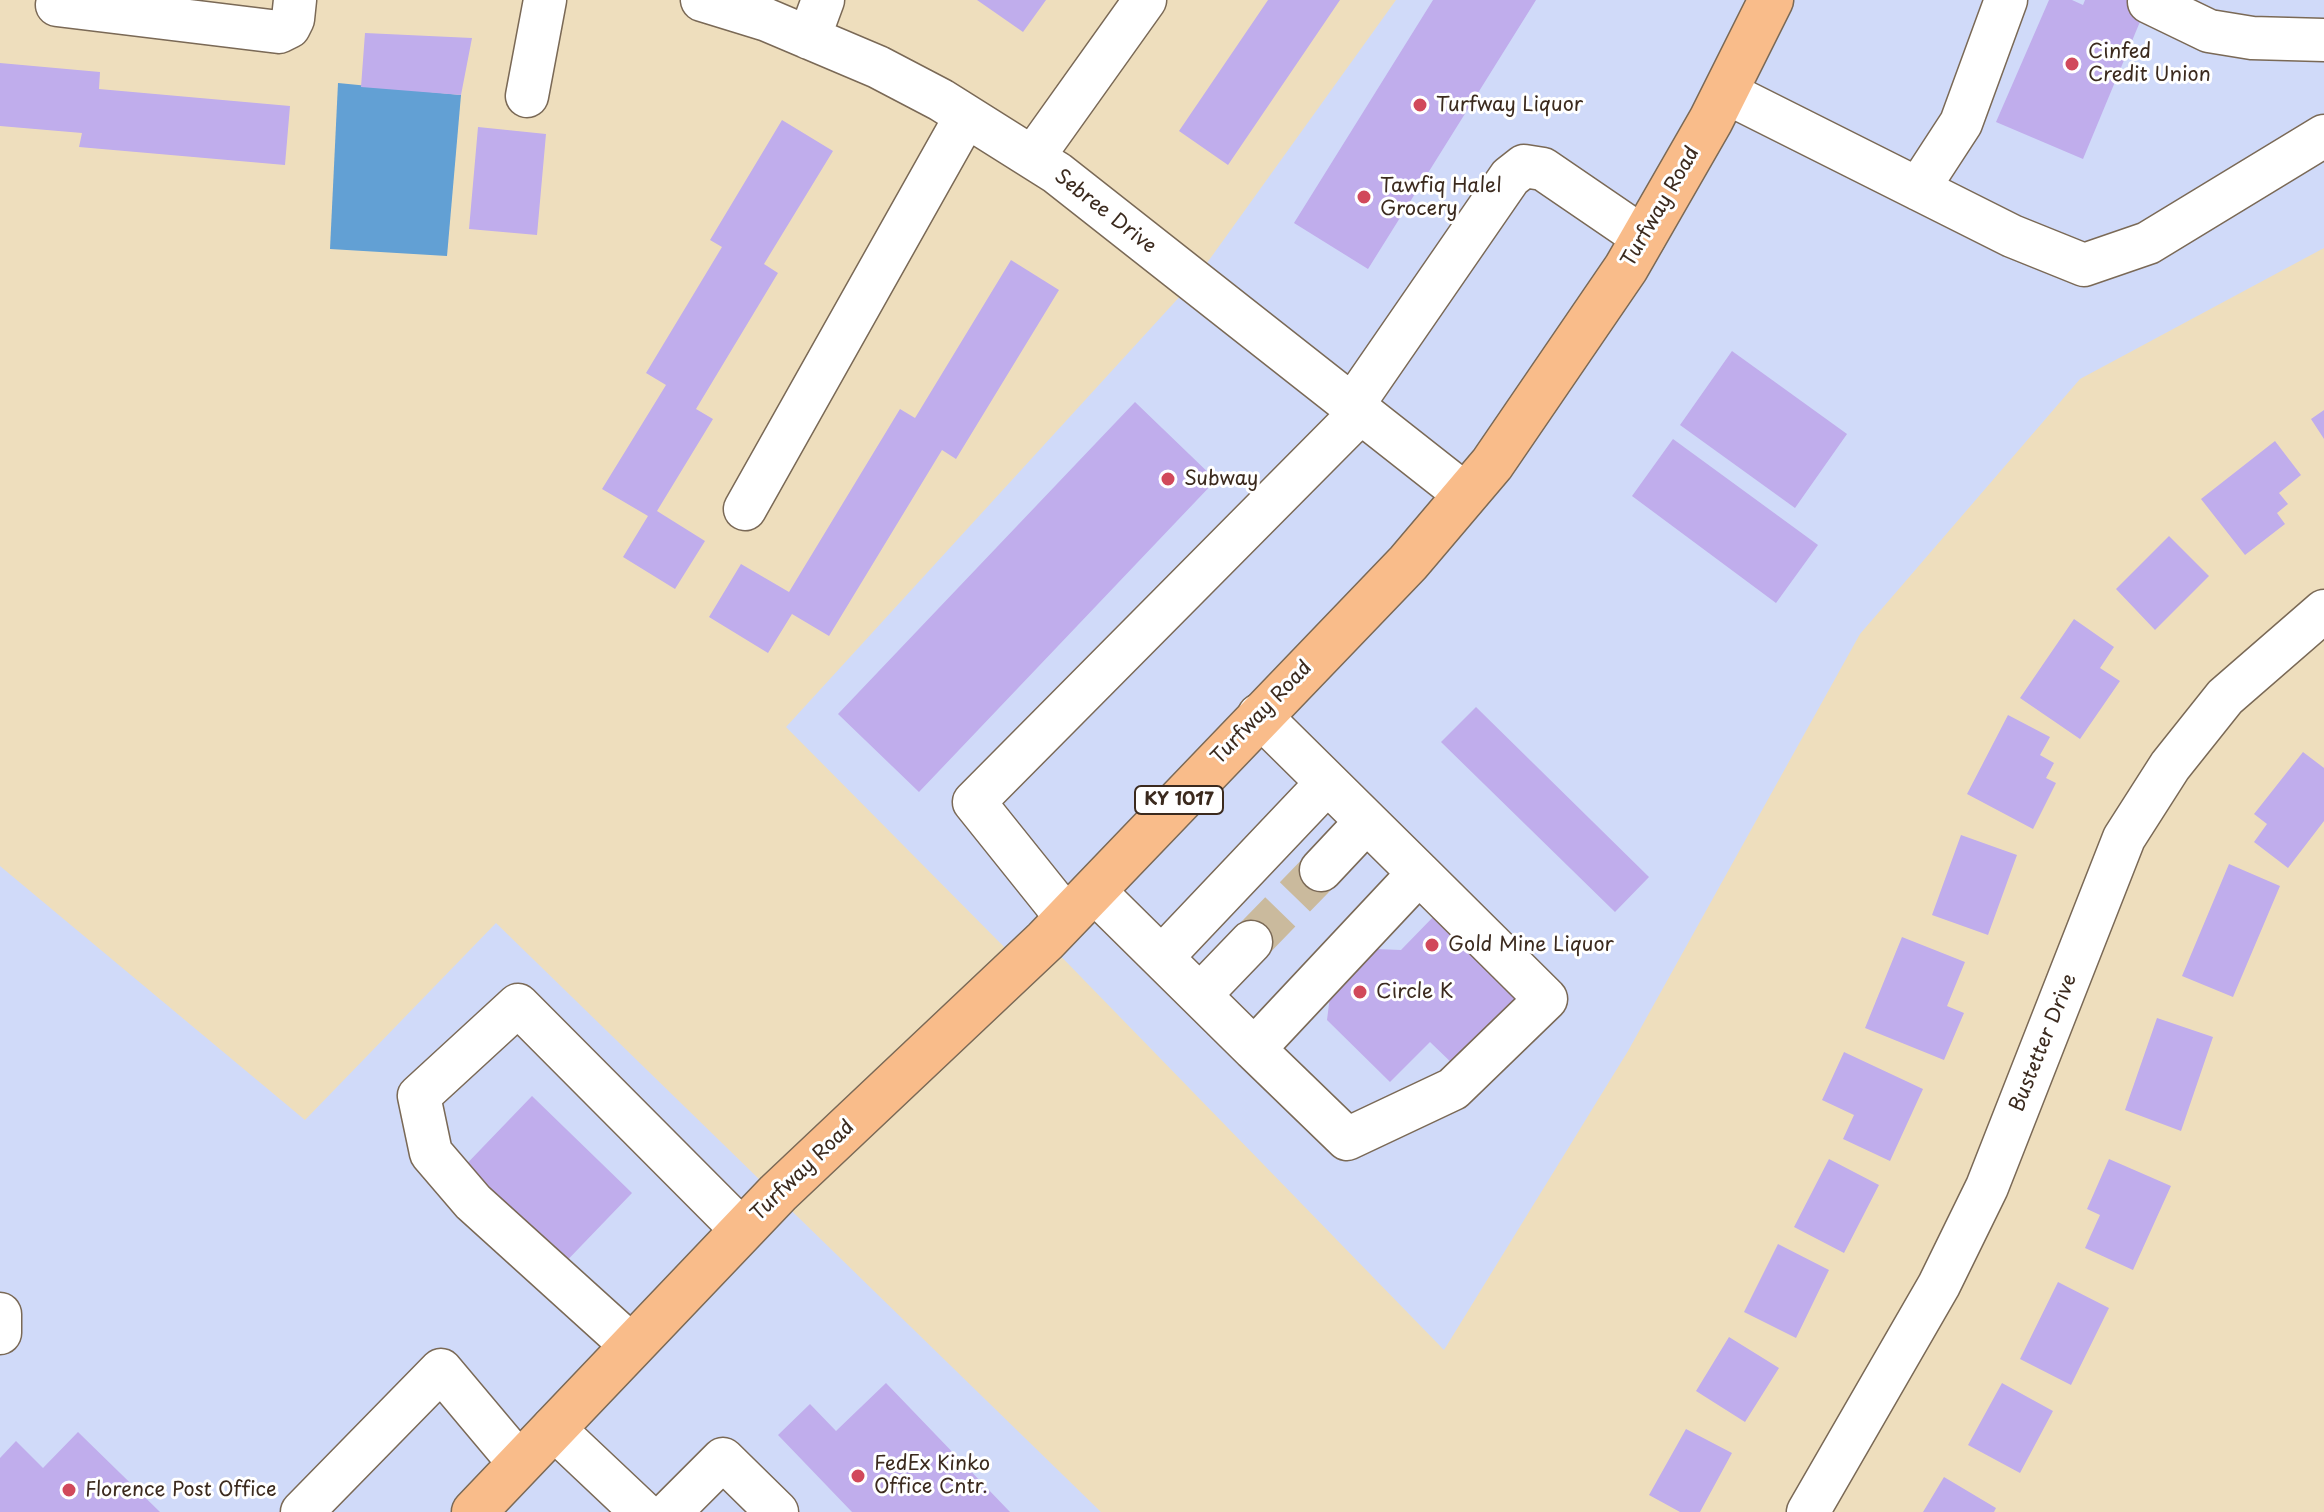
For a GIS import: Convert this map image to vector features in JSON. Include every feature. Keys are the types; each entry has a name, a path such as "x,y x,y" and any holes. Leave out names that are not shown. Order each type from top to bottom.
{"main road":[{"name":"Turfway Road","path":"474,1512 742,1230 1080,904 1408,563 1466,495 1538,400 1644,238 1725,92 1771,0"}],"street":[{"path":"57,5 279,32 289,27 293,19 295,0"},
{"path":"527,96 545,0"},
{"name":"Sebree Drive","path":"702,0 816,19 878,67 1033,157 1466,495"},
{"path":"1033,157 1145,0"},
{"path":"1918,189 1961,123 2006,0"},
{"path":"2149,2 2209,31 2252,38 2324,40"},
{"path":"1725,92 2012,236 2084,265 2148,243 2324,136"},
{"path":"745,509 966,116"},
{"path":"1259,715 1546,999 1453,1089 1347,1139 1162,957 1080,904 974,802 1356,409 1510,177 1524,166 1543,169 1644,238"},
{"name":"Bustetter Drive","path":"1808,1512 1939,1285 1987,1187 2124,838 2170,766 2225,697 2324,611"},
{"path":"1162,957 1327,783"},
{"path":"1321,870 1366,822"},
{"path":"1254,1049 1419,873"},
{"path":"1200,995 1251,942"},
{"path":"632,1346 473,1202 431,1153 419,1096 518,1005 742,1230"},
{"path":"0,1314 0,1333"},
{"path":"302,1512 441,1370 520,1464"},
{"path":"553,1428 642,1512"},
{"path":"670,1512 723,1459 777,1512"}],"shaded area":[{"path":"1396,0 2324,0 2324,248 2080,379 1860,634 1628,1051 1444,1350 1046,941 1021,964 786,727 1194,281"},
{"path":"0,866 305,1120 496,923 1101,1512 0,1512"}],"water":[{"path":"338,83 461,95 447,256 330,249"}],"building":[{"path":"977,0 1046,0 1023,32"},
{"path":"1268,0 1340,0 1228,165 1179,131"},
{"path":"1433,0 1536,0 1368,269 1294,223"},
{"name":"Cinfed Credit Union","path":"2049,0 2072,0 2083,5 2085,0 2149,0 2083,159 1996,122"},
{"path":"365,33 472,38 461,95 361,87"},
{"path":"0,63 100,72 99,89 290,106 285,165 79,147 82,133 0,126"},
{"path":"782,120 833,151 764,264 778,273 696,409 713,419 657,511 705,541 675,589 623,557 648,516 602,489 666,385 646,373 722,247 710,240"},
{"path":"478,127 546,134 537,235 469,229"},
{"path":"1011,260 1059,290 956,459 942,450 829,636 792,614 768,653 709,617 741,564 789,592 900,409 915,418"},
{"path":"1732,351 1847,434 1795,508 1680,425"},
{"path":"1135,402 1216,480 919,792 838,714"},
{"path":"2324,410 2324,439 2311,419"},
{"path":"1673,439 1818,545 1776,603 1632,496"},
{"path":"2275,441 2301,475 2279,493 2288,504 2277,513 2285,524 2245,555 2201,499"},
{"path":"2169,536 2209,576 2155,630 2116,589"},
{"path":"2074,619 2114,647 2100,668 2120,681 2080,739 2020,698"},
{"path":"1476,707 1649,877 1615,912 1441,742"},
{"path":"2008,715 2050,737 2040,755 2054,763 2046,778 2056,783 2033,829 1967,794"},
{"path":"2303,752 2324,768 2324,821 2288,868 2254,842 2267,824 2254,814"},
{"path":"1961,835 2017,855 1988,935 1932,915"},
{"path":"2229,864 2280,886 2233,997 2182,976"},
{"path":"1436,914 1522,998 1455,1066 1430,1042 1390,1082 1327,1020 1331,988 1376,949 1401,950"},
{"path":"1902,937 1965,962 1947,1006 1964,1013 1944,1060 1865,1028"},
{"path":"2157,1018 2213,1037 2181,1131 2125,1110"},
{"path":"1844,1052 1923,1089 1890,1161 1843,1139 1854,1115 1822,1100"},
{"path":"532,1096 632,1193 556,1272 456,1175"},
{"path":"1829,1159 1879,1185 1844,1253 1794,1227"},
{"path":"2109,1159 2171,1186 2133,1270 2085,1248 2100,1215 2087,1209"},
{"path":"1778,1244 1829,1270 1796,1338 1744,1312"},
{"path":"2058,1282 2109,1308 2071,1385 2020,1359"},
{"path":"1729,1337 1779,1368 1745,1422 1696,1391"},
{"path":"886,1383 1010,1512 852,1512 778,1435 810,1404 836,1431"},
{"path":"2002,1383 2053,1411 2020,1473 1968,1445"},
{"path":"1686,1429 1732,1453 1700,1512 1680,1512 1649,1495"},
{"name":"Florence Post Office","path":"78,1432 160,1512 0,1512 0,1458 16,1441 43,1468"},
{"path":"1944,1477 1996,1508 1994,1512 1923,1512"}],"tunnel":[{"path":"1251,942 1321,870"}],"place":[{"name":"Cinfed Credit Union","path":"2072,64"},
{"name":"Turfway Liquor","path":"1420,105"},
{"name":"Tawfiq Halel Grocery","path":"1364,197"},
{"name":"Subway","path":"1168,479"},
{"name":"Gold Mine Liquor","path":"1432,945"},
{"name":"Circle K","path":"1360,992"},
{"name":"FedEx Kinko Office Cntr.","path":"858,1476"},
{"name":"Florence Post Office","path":"69,1490"}]}
